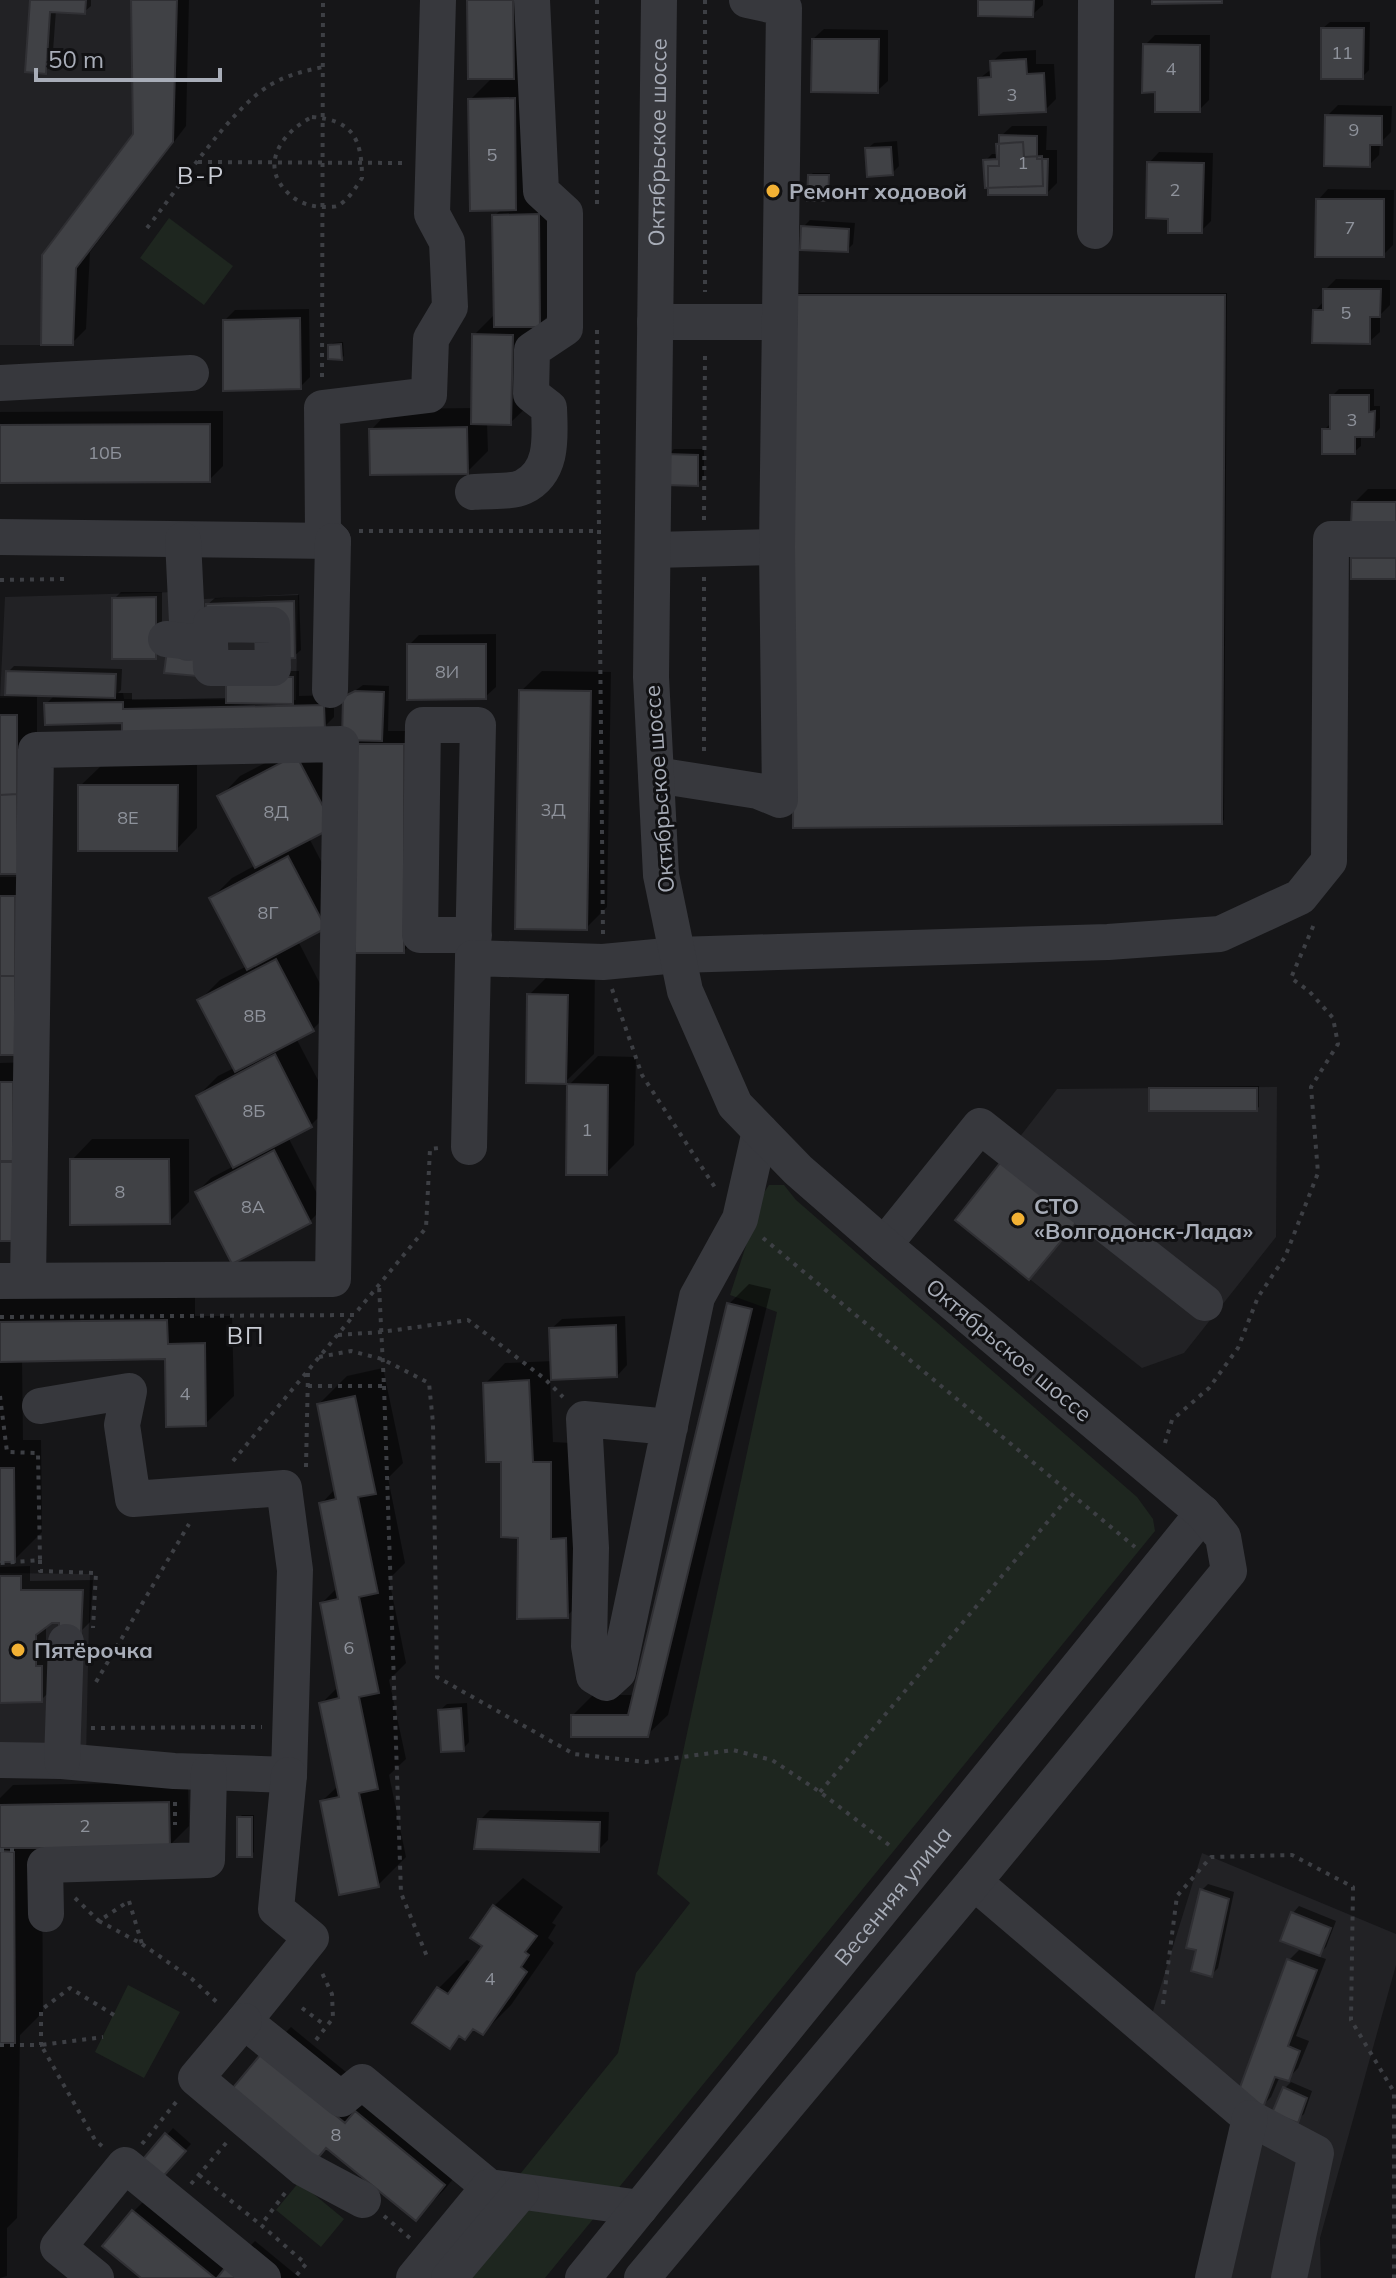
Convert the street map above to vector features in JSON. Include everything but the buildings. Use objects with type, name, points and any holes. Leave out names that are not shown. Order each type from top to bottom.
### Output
[{"type":"street","points":[[330,690],[322,408],[429,395],[431,339],[450,307],[447,242],[432,214],[438,0]]},
{"type":"street","points":[[473,492],[522,488],[542,473],[550,444],[549,408],[531,394],[532,350],[565,328],[565,213],[541,191],[532,0]]},
{"type":"street","name":"Октябрьское шоссе","points":[[659,0],[651,677],[661,875],[685,991],[735,1105],[798,1170],[1156,1473],[1213,1525]]},
{"type":"street","points":[[656,775],[758,791],[780,800],[777,547],[784,8],[747,0]]},
{"type":"street","points":[[1095,231],[1096,0]]},
{"type":"street","points":[[655,322],[780,322]]},
{"type":"street","points":[[0,383],[191,373]]},
{"type":"street","points":[[0,537],[183,540],[328,536]]},
{"type":"street","points":[[469,1147],[473,947],[478,725],[423,725],[420,935],[473,947],[603,962],[677,955],[1108,942],[1220,934],[1300,897],[1329,861],[1331,539],[1396,539]]},
{"type":"street","points":[[183,540],[188,642]]},
{"type":"street","points":[[653,550],[777,547]]},
{"type":"street","points":[[341,744],[333,1279],[14,1281],[36,750],[341,744]]},
{"type":"street","points":[[884,1245],[980,1126],[1205,1303]]},
{"type":"street","points":[[670,1427],[584,1419],[591,1548],[589,1646],[594,1676],[606,1683],[618,1672],[670,1427],[697,1297],[740,1219],[760,1131]]},
{"type":"street","points":[[40,1406],[129,1391],[122,1425],[133,1499],[284,1488],[295,1570],[289,1775],[276,1909],[311,1938],[196,2078],[303,2168],[363,2200]]},
{"type":"street","points":[[642,2278],[974,1882],[1229,1571],[1213,1525]]},
{"type":"street","name":"Весенняя улица","points":[[583,2278],[1213,1525]]},
{"type":"street","points":[[62,1745],[80,1637]]},
{"type":"street","points":[[0,1760],[62,1745],[192,1772],[289,1775]]},
{"type":"street","points":[[46,1914],[45,1865],[207,1860],[192,1772]]},
{"type":"street","points":[[974,1882],[1250,2118],[1316,2153],[1292,2273]]},
{"type":"street","points":[[241,2024],[341,2099],[362,2082],[505,2190],[640,2208]]},
{"type":"street","points":[[1213,2278],[1250,2118]]},
{"type":"street","points":[[96,2278],[58,2247],[125,2165],[263,2278]]},
{"type":"street","points":[[432,2271],[505,2190]]},
{"type":"path","points":[[322,408],[323,0]]},
{"type":"path","points":[[597,0],[597,219]]},
{"type":"path","points":[[704,782],[705,0]]},
{"type":"path","points":[[147,228],[240,111],[268,86],[296,73],[323,67]]},
{"type":"path","points":[[312,117],[331,118],[348,129],[359,142],[362,178],[350,195],[336,206],[314,207],[292,198],[278,183],[273,163],[280,143],[297,124],[312,117]]},
{"type":"path","points":[[198,162],[433,164]]},
{"type":"path","points":[[597,328],[603,962],[642,1075],[733,1214],[1135,1547]]},
{"type":"path","points":[[328,536],[597,531]]},
{"type":"path","points":[[0,580],[64,579]]},
{"type":"path","points":[[1156,1473],[1172,1420],[1209,1388],[1238,1348],[1258,1297],[1285,1257],[1318,1173],[1311,1087],[1338,1044],[1333,1018],[1309,991],[1291,978],[1317,915]]},
{"type":"path","points":[[379,1285],[401,1893],[428,1959]]},
{"type":"path","points":[[91,1677],[91,1692],[208,1493],[354,1315]]},
{"type":"path","points":[[338,1335],[468,1320],[545,1379],[584,1419]]},
{"type":"path","points":[[308,1386],[384,1386]]},
{"type":"path","points":[[0,1396],[7,1452],[38,1453],[40,1571],[96,1573],[80,1637]]},
{"type":"path","points":[[820,1792],[1071,1494]]},
{"type":"path","points":[[0,1563],[40,1560]]},
{"type":"path","points":[[62,1745],[290,1728]]},
{"type":"path","points":[[176,1861],[192,1772]]},
{"type":"path","points":[[1159,2040],[1177,1896],[1211,1857],[1292,1855],[1353,1887],[1351,2020],[1394,2092],[1394,2278]]},
{"type":"path","points":[[142,1944],[129,1901],[99,1921],[142,1944],[192,1979],[241,2024]]},
{"type":"path","points":[[297,2063],[333,2018],[332,1994],[322,1972],[301,1951]]},
{"type":"path","points":[[114,2015],[70,1988],[41,2010],[41,2045],[95,2140],[125,2165],[196,2078]]},
{"type":"path","points":[[302,2008],[327,2026]]},
{"type":"path","points":[[0,2045],[41,2045],[103,2037]]},
{"type":"path","points":[[174,2204],[246,2119]]},
{"type":"path","points":[[261,2225],[303,2168]]},
{"type":"path","points":[[199,2175],[306,2264],[294,2278]]},
{"type":"path","points":[[363,2200],[432,2271]]},
{"type":"shaded area","points":[[0,0],[177,0],[173,142],[77,268],[73,345],[0,345]]},
{"type":"shaded area","points":[[169,218],[233,266],[204,305],[140,258]]},
{"type":"shaded area","points":[[176,592],[186,600],[298,594],[296,700],[124,699],[123,693],[0,698],[5,597]]},
{"type":"shaded area","points":[[1277,1087],[1276,1237],[1184,1353],[1142,1368],[955,1220],[1057,1089]]},
{"type":"shaded area","points":[[769,1185],[784,1185],[796,1200],[1137,1497],[1153,1519],[1155,1531],[545,2278],[436,2278],[618,2053],[636,1973],[690,1903],[657,1874],[777,1312],[730,1295],[762,1196]]},
{"type":"shaded area","points":[[0,1573],[90,1574],[86,1759],[0,1756]]},
{"type":"shaded area","points":[[1202,1853],[1396,1934],[1396,1965],[1320,2238],[1321,2278],[1203,2278],[1239,2110],[1149,2024]]},
{"type":"shaded area","points":[[128,1985],[180,2012],[144,2078],[95,2052]]},
{"type":"shaded area","points":[[299,2182],[344,2219],[321,2247],[276,2210]]},
{"type":"place","name":"Ремонт ходовой","points":[[773,191]]},
{"type":"place","name":"СТО «Волгодонск-Лада»","points":[[1018,1219]]},
{"type":"place","name":"Пятёрочка","points":[[18,1650]]},
{"type":"district","name":"В-Р","points":[[201,176]]},
{"type":"district","name":"ВП","points":[[246,1336]]}]
